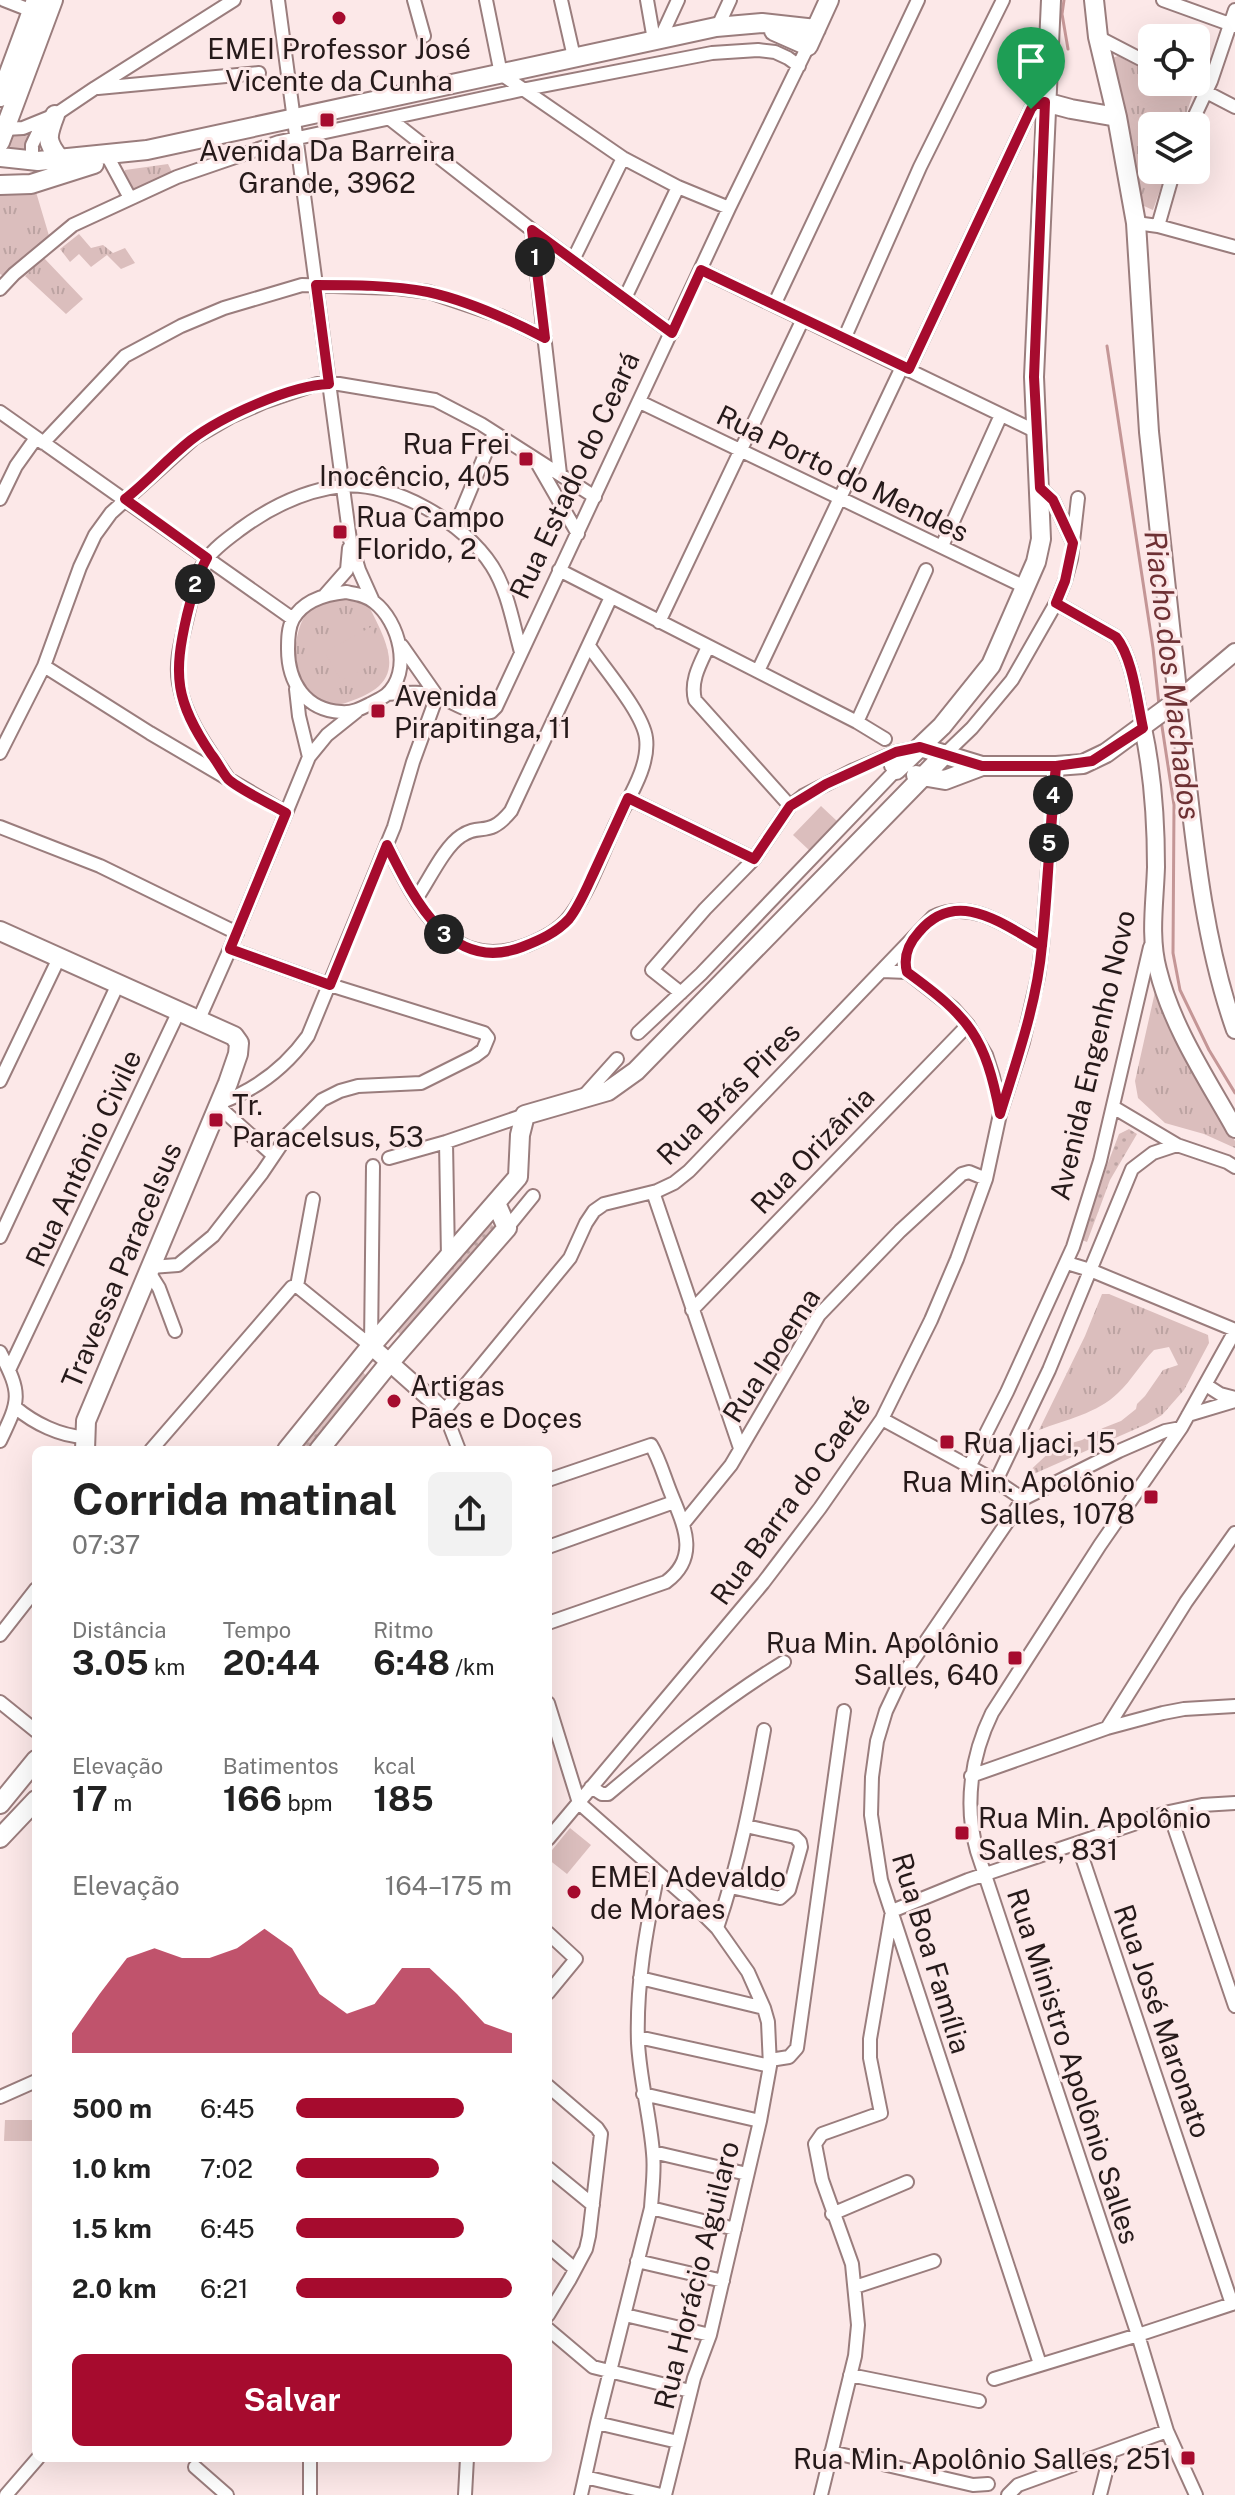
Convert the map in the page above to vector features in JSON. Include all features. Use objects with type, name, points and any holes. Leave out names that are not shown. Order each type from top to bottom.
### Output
[{"type":"main road","points":[[3,136],[53,0]]},
{"type":"main road","name":"Rua Estado do Ceará","points":[[812,38],[829,0]]},
{"type":"main road","points":[[890,763],[920,747],[963,702],[991,665],[1036,562],[1041,539],[1034,377],[1051,0]]},
{"type":"main road","points":[[920,747],[982,766],[1056,766],[1092,761],[1171,705],[1136,223],[1117,117],[1098,37],[1094,0]]},
{"type":"main road","points":[[0,97],[5,70],[34,5]]},
{"type":"main road","points":[[0,185],[20,186],[147,150],[718,26],[785,24],[812,38]]},
{"type":"main road","points":[[1045,102],[1117,117]]},
{"type":"main road","points":[[49,119],[49,142],[60,159]]},
{"type":"main road","points":[[0,157],[60,159],[147,150]]},
{"type":"main road","points":[[20,186],[32,176],[32,160]]},
{"type":"main road","points":[[290,1446],[371,1346],[518,1177],[520,1135],[525,1115],[608,1091],[623,1082],[654,1054],[945,754]]},
{"type":"main road","points":[[890,763],[923,777],[950,779],[982,766]]},
{"type":"main road","points":[[0,931],[199,1019]]},
{"type":"main road","name":"Travessa Paracelsus","points":[[84,1443],[86,1421],[238,1054],[239,1043],[234,1036],[199,1019]]},
{"type":"main road","points":[[322,1446],[390,1362],[507,1228],[496,1203]]},
{"type":"main road","points":[[0,1804],[32,1765]]},
{"type":"main road","points":[[0,1838],[32,1804]]},
{"type":"street","points":[[4,0],[34,5]]},
{"type":"street","points":[[3,136],[49,119],[234,0]]},
{"type":"street","points":[[278,0],[350,540],[372,599],[386,614],[398,640],[437,696]]},
{"type":"street","points":[[414,0],[424,36]]},
{"type":"street","points":[[486,0],[501,74],[623,158],[678,187],[729,208]]},
{"type":"street","points":[[561,0],[574,57]]},
{"type":"street","points":[[647,0],[657,39]]},
{"type":"street","points":[[657,39],[678,0]]},
{"type":"street","points":[[718,26],[730,0]]},
{"type":"street","points":[[774,305],[918,0]]},
{"type":"street","points":[[844,339],[920,167],[1003,0]]},
{"type":"street","points":[[1163,0],[1233,25]]},
{"type":"street","points":[[1210,82],[1233,25],[1235,10]]},
{"type":"street","points":[[1098,37],[1138,58]]},
{"type":"street","name":"Rua Estado do Ceará","points":[[437,696],[476,713],[491,712],[496,707],[729,208],[812,38]]},
{"type":"street","points":[[0,289],[31,258],[73,225],[223,160],[297,137],[712,53],[775,52],[799,66]]},
{"type":"street","points":[[95,88],[259,73]]},
{"type":"street","points":[[1210,94],[1235,107]]},
{"type":"street","points":[[758,671],[1031,109],[1035,104],[1045,102]]},
{"type":"street","points":[[32,160],[32,145],[49,119]]},
{"type":"street","points":[[390,119],[532,230],[672,333]]},
{"type":"street","points":[[573,260],[623,158]]},
{"type":"street","points":[[110,161],[130,198]]},
{"type":"street","points":[[1158,226],[1170,184]]},
{"type":"street","points":[[625,298],[678,187]]},
{"type":"street","points":[[1136,223],[1235,247]]},
{"type":"street","points":[[532,230],[560,474]]},
{"type":"street","points":[[701,270],[1037,432]]},
{"type":"street","points":[[0,499],[16,466],[125,356],[224,308],[302,285],[397,288],[429,292],[500,316],[545,338]]},
{"type":"street","points":[[659,622],[803,319]]},
{"type":"street","points":[[0,753],[44,666],[68,596],[95,535],[125,499],[194,438],[230,417],[317,384],[354,386],[435,400],[595,497]]},
{"type":"street","name":"Rua Porto do Mendes","points":[[640,402],[1025,587]]},
{"type":"street","points":[[0,412],[293,619]]},
{"type":"street","points":[[942,546],[1001,415]]},
{"type":"street","points":[[455,527],[494,433]]},
{"type":"street","points":[[535,458],[578,534]]},
{"type":"street","points":[[229,780],[191,720],[179,682],[180,649],[194,587],[207,558],[229,538],[269,510],[293,499],[343,486],[376,489],[432,511],[455,527],[493,567],[507,601],[521,652]]},
{"type":"street","points":[[1040,488],[1053,500],[1073,543]]},
{"type":"street","points":[[945,754],[1012,680],[1056,603],[1065,581],[1073,543],[1078,498]]},
{"type":"street","points":[[350,540],[347,570],[325,595],[304,607],[293,619],[288,634],[288,654],[290,670],[304,698],[329,711],[357,711]]},
{"type":"street","points":[[559,570],[885,739]]},
{"type":"street","points":[[857,722],[926,570]]},
{"type":"street","points":[[325,595],[346,592],[372,599]]},
{"type":"street","points":[[416,899],[456,840],[470,831],[495,827],[511,811],[611,597]]},
{"type":"street","name":"Avenida Engenho Novo","points":[[969,1467],[1067,1263],[1100,1161],[1153,936],[1156,866],[1152,773],[1145,726],[1127,657],[1116,637],[1056,603]]},
{"type":"street","points":[[199,1019],[309,757],[327,735],[357,711],[387,694],[396,683],[401,657],[398,640]]},
{"type":"street","points":[[387,845],[416,899],[432,923],[447,937],[475,950],[514,950],[559,928],[571,916],[584,894],[646,757],[641,721],[589,646]]},
{"type":"street","points":[[708,647],[694,679],[695,700],[790,806]]},
{"type":"street","points":[[1235,652],[1171,705],[1216,966],[1235,1030]]},
{"type":"street","points":[[44,666],[286,813]]},
{"type":"street","points":[[296,685],[299,716],[309,757]]},
{"type":"street","points":[[387,694],[417,692],[437,696]]},
{"type":"street","points":[[273,1155],[218,1105],[262,1082],[294,1055],[308,1036],[387,845],[437,696]]},
{"type":"street","points":[[681,993],[652,970],[754,859],[790,806],[803,796],[890,763]]},
{"type":"street","points":[[638,1033],[701,974],[890,763]]},
{"type":"street","name":"Rua Barra do Caeté","points":[[552,1834],[763,1583],[849,1468],[882,1419],[931,1320],[986,1179],[1000,1114],[1023,1042],[1042,946],[1056,766]]},
{"type":"street","points":[[628,798],[754,859]]},
{"type":"street","points":[[0,827],[100,866],[237,933]]},
{"type":"street","name":"Rua Brás Pires","points":[[444,1411],[570,1258],[594,1211],[604,1204],[653,1192],[674,1183],[689,1171],[933,917],[958,910],[984,915],[1042,946]]},
{"type":"street","points":[[1153,936],[1165,992],[1184,1037],[1235,1129]]},
{"type":"street","points":[[907,972],[906,957],[912,940]]},
{"type":"street","points":[[175,1331],[150,1270],[178,1265],[213,1236],[301,1119],[322,1100],[340,1091],[358,1086],[421,1083],[475,1056],[483,1050],[488,1038],[484,1033],[330,985],[230,949]]},
{"type":"street","points":[[0,1081],[59,958]]},
{"type":"street","points":[[882,971],[907,972],[953,1008],[968,1025],[981,1045],[993,1077],[1000,1114]]},
{"type":"street","points":[[701,974],[706,999]]},
{"type":"street","points":[[0,1237],[118,984]]},
{"type":"street","name":"Rua Antônio Civile","points":[[9,1370],[179,1011]]},
{"type":"street","name":"Rua Orizânia","points":[[692,1310],[968,1025]]},
{"type":"street","points":[[581,1100],[617,1059]]},
{"type":"street","points":[[993,1077],[1010,1083]]},
{"type":"street","points":[[1113,1107],[1177,1145],[1235,1167]]},
{"type":"street","points":[[389,1158],[525,1115]]},
{"type":"street","points":[[446,1142],[448,1258]]},
{"type":"street","name":"Avenida Engenho Novo","points":[[996,1481],[1049,1370],[1132,1169],[1153,1153],[1177,1145]]},
{"type":"street","points":[[371,1346],[373,1166]]},
{"type":"street","name":"Rua Ipoema","points":[[683,1524],[731,1465],[819,1315],[900,1231],[962,1174],[969,1172],[986,1179]]},
{"type":"street","points":[[653,1192],[740,1448]]},
{"type":"street","points":[[507,1228],[533,1196]]},
{"type":"street","points":[[297,1286],[313,1199]]},
{"type":"street","points":[[1067,1263],[1235,1330]]},
{"type":"street","points":[[297,1286],[444,1411],[457,1446]]},
{"type":"street","points":[[154,1446],[292,1287],[297,1286]]},
{"type":"street","points":[[372,1312],[386,1320],[399,1314]]},
{"type":"street","name":"Rua Ministro Apolônio Salles","points":[[1196,2495],[1167,2431],[985,1875],[975,1843],[971,1776],[981,1735],[1007,1688],[1181,1428],[1235,1330]]},
{"type":"street","points":[[0,1352],[15,1385],[16,1408],[0,1441]]},
{"type":"street","points":[[1206,1385],[1235,1400]]},
{"type":"street","points":[[1188,1415],[1235,1400]]},
{"type":"street","points":[[16,1408],[36,1422],[84,1443]]},
{"type":"street","points":[[882,1419],[1023,1499]]},
{"type":"street","name":"Rua Boa Família","points":[[1040,2364],[881,1880],[871,1815],[877,1741],[886,1711],[903,1675],[1023,1499],[1119,1451],[1165,1431],[1181,1428]]},
{"type":"street","points":[[552,1479],[651,1445],[686,1536],[683,1564],[666,1582],[552,1622]]},
{"type":"street","name":"Rua Boa Família","points":[[1119,1451],[1148,1447],[1163,1455]]},
{"type":"street","points":[[552,1546],[674,1502]]},
{"type":"street","points":[[1107,1728],[1186,1602],[1235,1533]]},
{"type":"street","points":[[0,1635],[32,1594]]},
{"type":"street","points":[[591,1787],[608,1794],[655,1754],[784,1662]]},
{"type":"street","points":[[0,1702],[32,1728]]},
{"type":"street","points":[[971,1776],[1107,1728],[1184,1709],[1235,1706]]},
{"type":"street","points":[[638,2037],[770,2063],[789,2057],[797,2048],[844,1711]]},
{"type":"street","points":[[552,1719],[579,1803]]},
{"type":"street","points":[[717,1928],[746,1826],[764,1730]]},
{"type":"street","name":"Rua Horácio Aguilaro","points":[[579,1803],[717,1928],[748,1972],[764,2008],[771,2048],[760,2121],[710,2335],[690,2391],[663,2495]]},
{"type":"street","points":[[821,2495],[850,2375],[858,2325],[852,2264],[832,2214],[815,2144],[822,2134],[881,2113],[870,2058],[870,2039],[892,1911],[985,1875],[1169,1812],[1202,1805],[1235,1803]]},
{"type":"street","points":[[1169,1812],[1235,2006]]},
{"type":"street","points":[[731,1887],[780,1898],[786,1895],[801,1847],[795,1837],[746,1826]]},
{"type":"street","name":"Rua José Maronato","points":[[1078,1845],[1233,2303]]},
{"type":"street","points":[[581,2495],[651,2208],[653,2152],[643,2094],[638,2037],[640,1978],[658,1873]]},
{"type":"street","points":[[552,1937],[576,1959],[552,1988]]},
{"type":"street","points":[[640,1978],[764,2008]]},
{"type":"street","points":[[0,2097],[32,2083]]},
{"type":"street","points":[[552,2089],[600,2130],[586,2249],[552,2308]]},
{"type":"street","points":[[643,2094],[760,2121]]},
{"type":"street","points":[[653,2152],[747,2174]]},
{"type":"street","points":[[552,2171],[593,2205]]},
{"type":"street","points":[[832,2214],[907,2182]]},
{"type":"street","points":[[651,2208],[735,2229]]},
{"type":"street","points":[[552,2249],[575,2269]]},
{"type":"street","points":[[637,2261],[723,2281]]},
{"type":"street","points":[[855,2287],[934,2261]]},
{"type":"street","points":[[994,2379],[1233,2303]]},
{"type":"street","points":[[625,2315],[710,2335]]},
{"type":"street","points":[[552,2332],[593,2367],[690,2391]]},
{"type":"street","points":[[850,2375],[979,2401]]},
{"type":"street","points":[[597,2423],[678,2442]]},
{"type":"street","points":[[1008,2495],[1018,2485],[1167,2431]]},
{"type":"street","points":[[831,2452],[973,2485],[988,2484]]},
{"type":"street","points":[[1100,2495],[1111,2452]]},
{"type":"street","points":[[4,2491],[34,2462]]},
{"type":"street","points":[[310,2462],[310,2495]]},
{"type":"street","points":[[465,2495],[467,2462]]},
{"type":"street","points":[[195,2467],[227,2495]]},
{"type":"street","points":[[585,2477],[663,2495]]},
{"type":"green space","points":[[1118,56],[1138,67],[1138,96],[1192,96],[1187,112],[1138,112],[1138,179],[1116,67],[1112,58]]},
{"type":"green space","points":[[37,128],[27,157],[1,154],[9,131]]},
{"type":"green space","points":[[168,164],[174,176],[117,201],[125,170]]},
{"type":"green space","points":[[1139,184],[1162,184],[1153,210],[1144,206]]},
{"type":"green space","points":[[0,191],[36,192],[50,239],[4,276],[0,274]]},
{"type":"green space","points":[[79,234],[91,248],[103,245],[113,253],[125,248],[135,263],[121,269],[107,255],[91,267],[79,254],[70,262],[60,249]]},
{"type":"green space","points":[[44,258],[83,299],[66,314],[25,276]]},
{"type":"green space","points":[[344,599],[368,605],[386,643],[388,671],[371,692],[331,707],[312,695],[302,682],[295,660],[297,640],[307,612],[324,603]]},
{"type":"green space","points":[[371,627],[387,656],[341,681],[325,652]]},
{"type":"green space","points":[[821,806],[838,822],[810,851],[793,835]]},
{"type":"green space","points":[[1155,992],[1235,1141],[1235,1148],[1204,1134],[1165,1123],[1138,1098],[1135,1081]]},
{"type":"green space","points":[[1129,1129],[1137,1134],[1110,1180],[1087,1242],[1079,1239],[1119,1134]]},
{"type":"green space","points":[[490,1223],[495,1227],[401,1335],[397,1331]]},
{"type":"green space","points":[[1102,1294],[1109,1294],[1208,1335],[1209,1343],[1184,1390],[1162,1415],[1023,1477],[1054,1448],[1082,1440],[1121,1421],[1136,1409],[1163,1370],[1178,1365],[1169,1347],[1154,1350],[1110,1400],[1081,1415],[1039,1430]]},
{"type":"green space","points":[[362,1372],[367,1376],[310,1446],[302,1446]]},
{"type":"green space","points":[[570,1828],[591,1845],[567,1874],[552,1862],[552,1850]]},
{"type":"green space","points":[[5,2120],[32,2120],[32,2141],[4,2141]]},
{"type":"waterway","name":"Riacho dos Machados","points":[[1064,0],[1062,14],[1068,49]]},
{"type":"waterway","name":"Riacho dos Machados","points":[[1107,346],[1159,705]]},
{"type":"waterway","name":"Riacho dos Machados","points":[[1161,720],[1174,805],[1173,953],[1180,990],[1209,1050],[1235,1093]]},
{"type":"place","name":"EMEI Professor José Vicente da Cunha","points":[[339,18]]},
{"type":"place","name":"Avenida Da Barreira Grande, 3962","points":[[327,120]]},
{"type":"place","name":"Rua Frei Inocêncio, 405","points":[[526,459]]},
{"type":"place","name":"Rua Campo Florido, 2","points":[[340,532]]},
{"type":"place","name":"Avenida Pirapitinga, 11","points":[[378,711]]},
{"type":"place","name":"Tr. Paracelsus, 53","points":[[216,1120]]},
{"type":"place","name":"Artigas Pães e Doçes","points":[[394,1401]]},
{"type":"place","name":"Rua Ijaci, 15","points":[[947,1442]]},
{"type":"place","name":"Rua Min. Apolônio Salles, 1078","points":[[1151,1497]]},
{"type":"place","name":"Rua Min. Apolônio Salles, 640","points":[[1015,1658]]},
{"type":"place","name":"Rua Min. Apolônio Salles, 831","points":[[962,1833]]},
{"type":"place","name":"EMEI Adevaldo de Moraes","points":[[574,1892]]},
{"type":"place","name":"Rua Min. Apolônio Salles, 251","points":[[1188,2458]]},
{"type":"route","points":[[1031,109],[909,369],[701,270],[672,333],[532,230],[545,338],[500,316],[429,292],[316,285],[329,384],[297,390],[230,417],[176,452],[146,483],[125,499],[207,558],[194,587],[180,649],[178,668],[183,700],[205,745],[229,780],[286,813],[230,949],[330,985],[387,845],[416,899],[432,923],[447,937],[475,950],[514,950],[541,939],[571,916],[628,798],[754,859],[790,806],[803,796],[896,752],[920,747],[982,766],[1056,766],[1042,946],[1038,977],[1023,1042],[1000,1114],[993,1077],[976,1035],[953,1008],[907,972],[906,957],[912,940],[933,917],[958,910],[984,915],[1042,946],[1048,853],[1056,766],[1092,761],[1143,728],[1121,642],[1056,603],[1065,581],[1073,543],[1053,500],[1040,488],[1034,377],[1045,102],[1035,104],[1031,109]]}]
